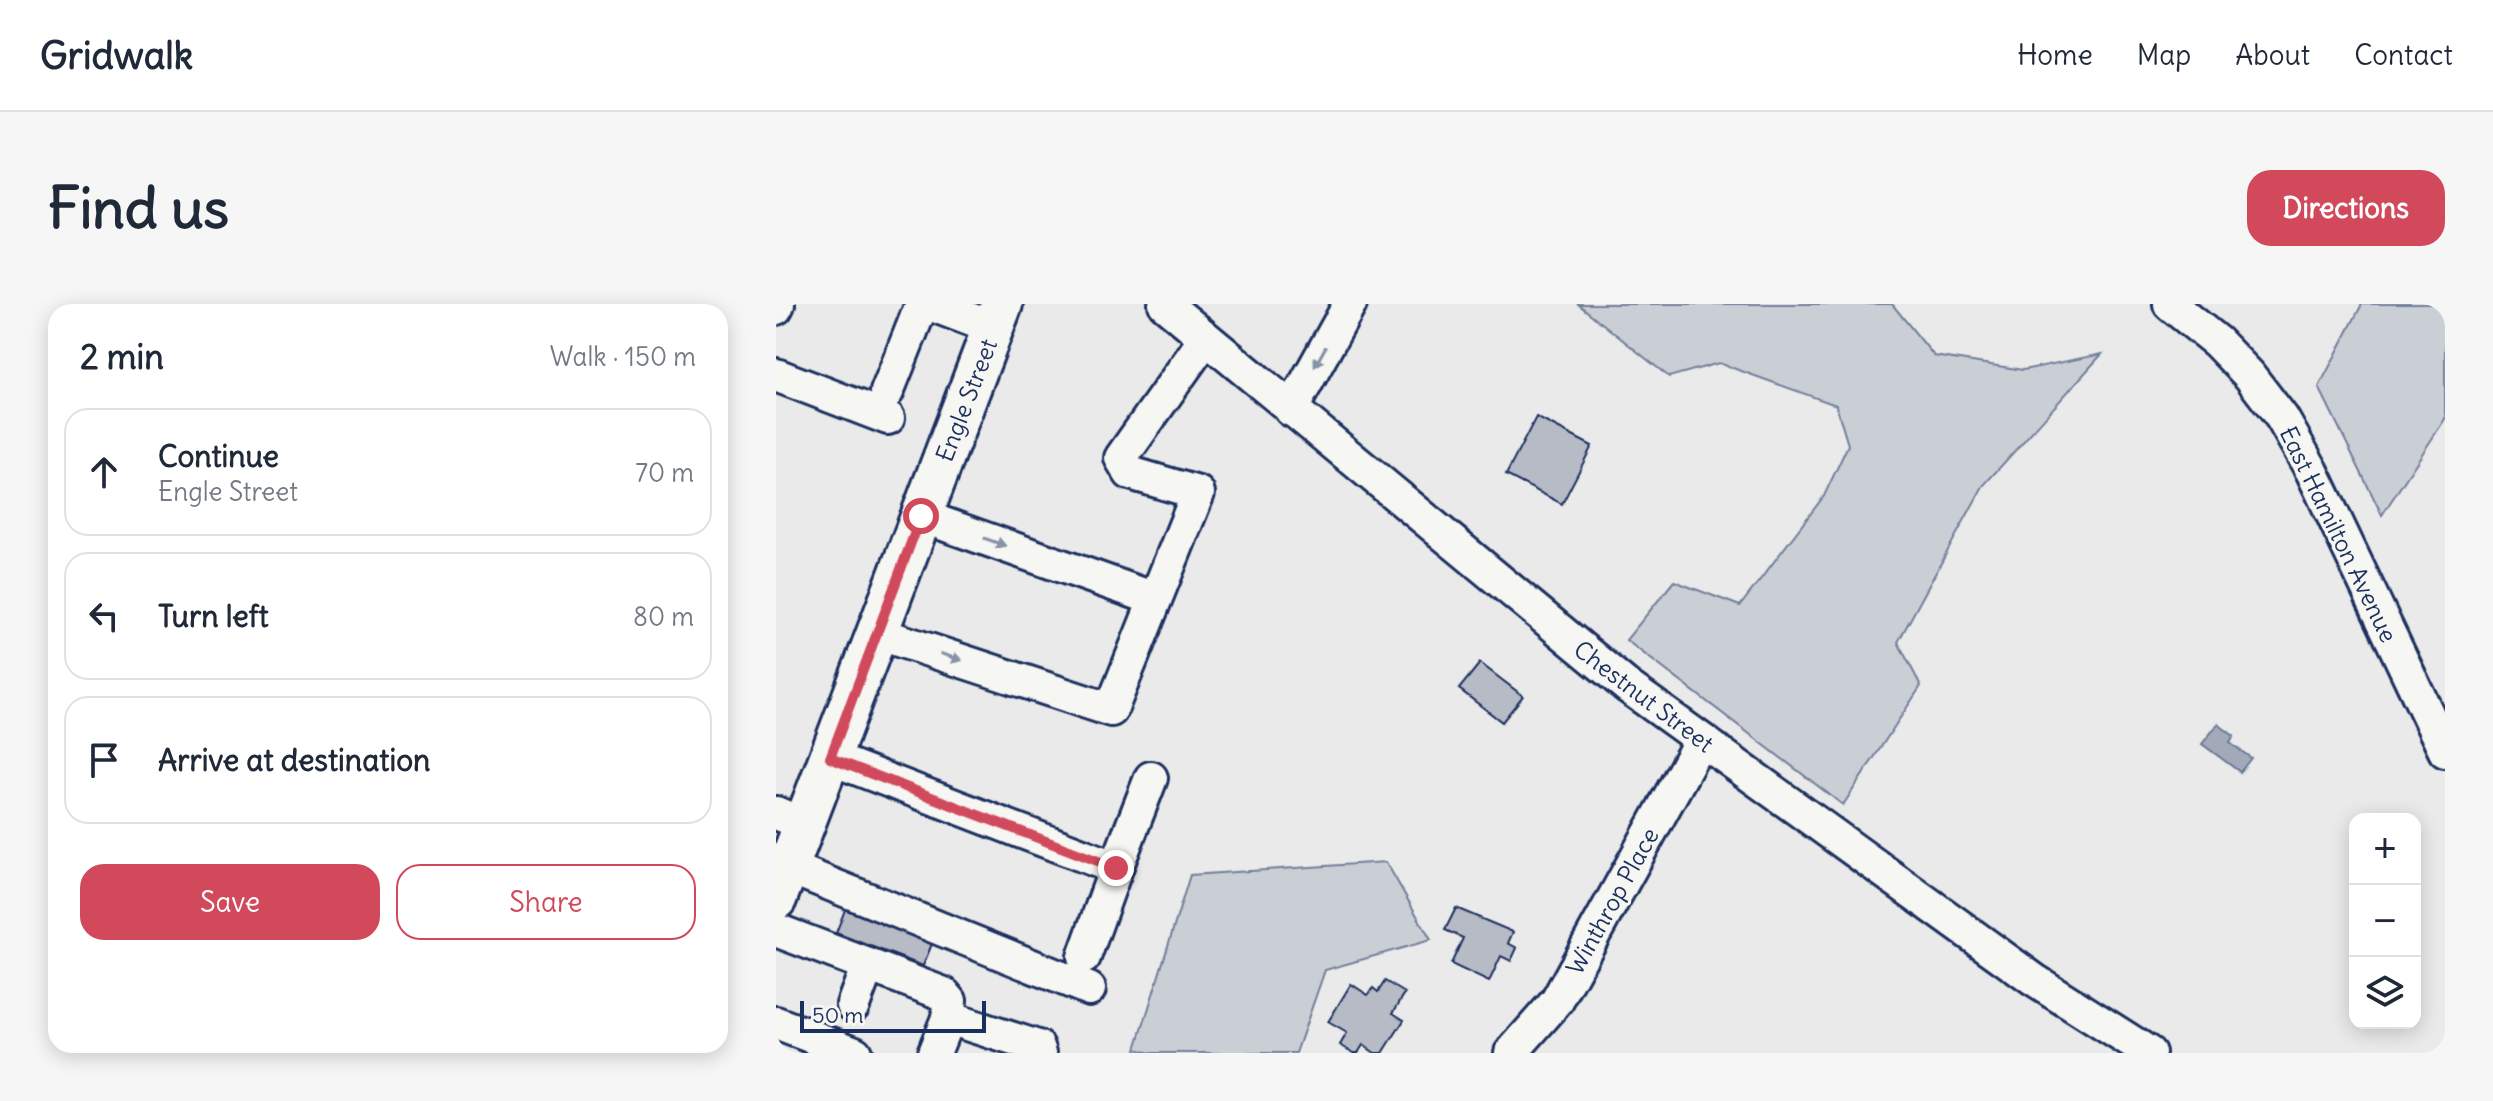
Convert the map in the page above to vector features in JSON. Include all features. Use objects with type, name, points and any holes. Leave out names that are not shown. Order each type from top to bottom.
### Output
[{"type":"main road","name":"Engle Street","points":[[782,883],[790,818],[830,758],[997,316]]},
{"type":"street","points":[[776,375],[887,405],[922,304]]},
{"type":"street","points":[[930,304],[997,316]]},
{"type":"street","name":"Chestnut Street","points":[[1165,304],[1627,686],[2034,980],[2149,1053]]},
{"type":"street","points":[[1291,410],[1350,304]]},
{"type":"street","name":"East Hamilton Avenue","points":[[2170,304],[2217,342],[2249,375],[2282,418],[2312,471],[2445,751]]},
{"type":"street","points":[[877,633],[1111,710],[1198,493],[1130,473],[1121,458],[1205,339]]},
{"type":"street","points":[[921,516],[1155,599]]},
{"type":"street","name":"Winthrop Place","points":[[1511,1053],[1557,1001],[1701,740]]},
{"type":"street","points":[[830,758],[1116,868]]},
{"type":"street","points":[[1084,957],[1151,778]]},
{"type":"street","points":[[782,883],[1089,989]]},
{"type":"street","points":[[776,930],[944,994],[950,1001],[948,1018],[934,1053]]},
{"type":"street","points":[[776,1023],[848,1030],[868,965]]},
{"type":"street","points":[[948,1018],[1038,1047],[1040,1053]]},
{"type":"shaded area","points":[[1578,304],[1892,304],[1934,356],[2023,370],[2102,354],[1983,486],[1898,642],[1921,686],[1843,805],[1626,640],[1674,581],[1740,606],[1824,496],[1848,445],[1836,405],[1719,363],[1669,377]]},
{"type":"shaded area","points":[[2362,304],[2445,304],[2445,419],[2382,515],[2319,387]]},
{"type":"shaded area","points":[[1386,862],[1431,940],[1325,970],[1296,1053],[1151,1053],[1136,1049],[1190,875]]},
{"type":"water","points":[[2218,724],[2234,736],[2230,743],[2251,758],[2240,772],[2202,744]]},
{"type":"building","points":[[1536,417],[1592,446],[1562,504],[1506,475]]},
{"type":"building","points":[[1480,663],[1523,696],[1502,722],[1459,689]]},
{"type":"building","points":[[848,902],[936,934],[923,966],[836,933]]},
{"type":"building","points":[[1456,908],[1513,932],[1508,943],[1517,948],[1511,961],[1501,956],[1489,982],[1451,964],[1463,938],[1445,930]]},
{"type":"building","points":[[1385,981],[1405,993],[1393,1013],[1404,1020],[1383,1053],[1375,1053],[1363,1045],[1358,1053],[1354,1053],[1340,1045],[1347,1033],[1328,1022],[1351,984],[1368,995],[1373,988],[1378,992]]},
{"type":"route","points":[[921,516],[830,758],[1116,868]]}]
